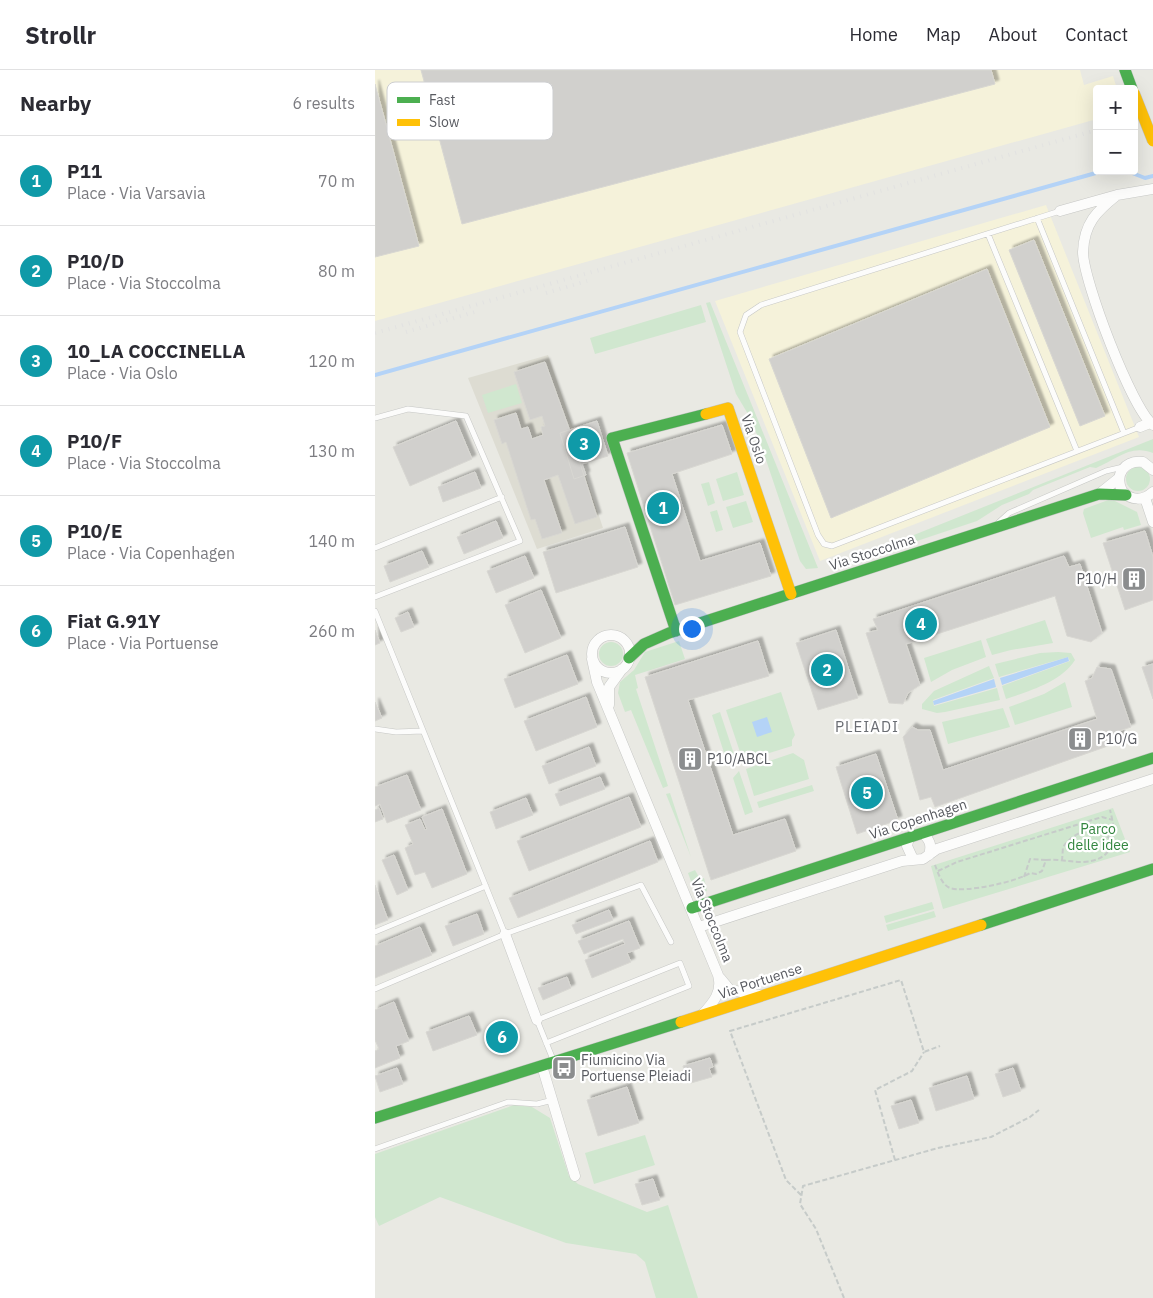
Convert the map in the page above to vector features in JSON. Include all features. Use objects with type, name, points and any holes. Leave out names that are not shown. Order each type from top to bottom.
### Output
[{"type":"street","points":[[1125,70],[1131,85]]},
{"type":"street","points":[[1138,103],[1153,141]]},
{"type":"street","points":[[1060,211],[1117,195],[1153,189]]},
{"type":"street","points":[[1117,195],[1094,213],[1083,251],[1088,280],[1131,394],[1151,424],[1139,427]]},
{"type":"street","name":"Via Oslo","points":[[676,631],[612,438],[728,408],[791,594]]},
{"type":"street","points":[[1152,468],[1137,462],[1125,466],[1119,478],[1120,486],[1126,495],[1139,500],[1149,495],[1153,522]]},
{"type":"street","name":"Via Stoccolma","points":[[629,658],[636,648],[653,638],[1071,504],[1099,494],[1119,478]]},
{"type":"street","name":"Via Stoccolma","points":[[1099,494],[1126,495]]},
{"type":"street","points":[[612,635],[623,639],[629,648],[629,658],[622,669],[617,672],[605,672],[599,669],[592,659],[593,647],[600,638],[612,635]]},
{"type":"street","name":"Via Stoccolma","points":[[623,639],[653,638]]},
{"type":"street","name":"Via Stoccolma","points":[[592,659],[597,682],[692,908],[718,975],[721,986],[719,993],[712,1005],[701,1016]]},
{"type":"street","name":"Via Stoccolma","points":[[609,709],[609,687],[622,669]]},
{"type":"street","name":"Via Copenhagen","points":[[692,908],[1153,758]]},
{"type":"street","points":[[699,927],[913,859],[923,859],[937,850],[1153,779]]},
{"type":"street","points":[[923,833],[929,841],[931,848],[929,855]]},
{"type":"street","points":[[909,838],[907,846],[913,859]]},
{"type":"street","name":"Via Portuense","points":[[375,1118],[767,995],[1153,869]]},
{"type":"street","points":[[505,934],[537,1020]]},
{"type":"street","name":"Via Stoccolma","points":[[718,975],[730,990],[747,994],[767,995]]},
{"type":"street","points":[[542,1066],[575,1176]]},
{"type":"lane","points":[[1060,211],[761,305],[745,315],[740,332],[818,535],[825,544],[833,546],[1139,427]]},
{"type":"lane","points":[[1037,218],[1124,433]]},
{"type":"lane","points":[[988,234],[1077,451]]},
{"type":"lane","points":[[375,418],[408,409],[467,416],[521,541],[375,597]]},
{"type":"lane","points":[[990,529],[1009,513],[1106,472],[1125,466]]},
{"type":"lane","points":[[375,548],[502,498]]},
{"type":"lane","points":[[375,611],[505,934]]},
{"type":"lane","points":[[375,729],[396,732],[423,731]]},
{"type":"lane","points":[[375,989],[505,934],[641,885],[671,942]]},
{"type":"lane","points":[[375,932],[486,886]]},
{"type":"lane","points":[[546,1043],[689,986],[680,963],[537,1020],[546,1043],[554,1062]]},
{"type":"lane","points":[[375,1149],[508,1102],[537,1104],[553,1100]]},
{"type":"path","points":[[1025,877],[1030,859],[1084,862],[1102,856],[1114,842],[1113,820],[1110,810]]},
{"type":"path","points":[[938,871],[957,862],[1102,817],[1113,820]]},
{"type":"path","points":[[1062,861],[1063,848],[1068,841],[1085,829],[1097,828],[1114,842]]},
{"type":"path","points":[[935,865],[945,884],[951,888],[980,888],[1042,872],[1046,860]]},
{"type":"path","points":[[801,1195],[786,1180],[730,1031],[901,980],[924,1052]]},
{"type":"path","points":[[895,1160],[875,1090],[913,1071],[924,1052],[940,1046]]},
{"type":"path","points":[[844,1298],[816,1229],[800,1204],[803,1186],[811,1182],[895,1160],[991,1137],[1030,1117],[1039,1110]]},
{"type":"shaded area","points":[[375,70],[1080,70],[1084,85],[1113,76],[1116,85],[1093,85],[1093,120],[375,321]]},
{"type":"shaded area","points":[[1046,205],[1139,437],[820,561],[715,301]]},
{"type":"shaded area","points":[[548,355],[573,428],[597,421],[608,456],[582,464],[603,528],[537,549],[468,378]]},
{"type":"green space","points":[[710,302],[818,568],[806,569],[800,561],[751,419],[736,394],[706,303]]},
{"type":"green space","points":[[701,305],[706,322],[595,354],[590,338]]},
{"type":"green space","points":[[516,384],[522,403],[488,413],[482,395]]},
{"type":"green space","points":[[1153,439],[1153,453],[1137,450],[1123,454],[1096,468],[1090,467],[1033,490],[1029,494],[1002,505],[977,521],[878,554],[874,551]]},
{"type":"green space","points":[[1138,467],[1147,470],[1150,479],[1147,488],[1138,491],[1129,488],[1126,479],[1129,470]]},
{"type":"green space","points":[[737,472],[744,495],[723,501],[716,479]]},
{"type":"green space","points":[[709,482],[715,503],[708,506],[701,484]]},
{"type":"green space","points":[[1111,499],[1137,512],[1141,525],[1124,530],[1123,527],[1091,538],[1083,513],[1084,509]]},
{"type":"green space","points":[[746,501],[753,522],[733,528],[726,507]]},
{"type":"green space","points":[[717,510],[723,530],[716,532],[710,512]]},
{"type":"green space","points":[[1045,620],[1053,643],[992,655],[986,639]]},
{"type":"green space","points":[[981,640],[986,657],[952,670],[931,682],[924,658]]},
{"type":"green space","points":[[679,641],[685,659],[635,675],[638,688],[636,689],[668,786],[663,788],[631,710],[625,712],[618,693],[620,682],[634,670],[645,652]]},
{"type":"green space","points":[[611,642],[620,645],[623,654],[620,663],[611,666],[602,663],[599,654],[602,645]]},
{"type":"green space","points":[[1040,653],[1071,653],[1075,660],[1069,668],[1044,685],[1006,699],[1002,686],[1070,661],[1068,657],[999,677],[995,664]]},
{"type":"green space","points":[[989,666],[994,678],[933,700],[934,706],[997,688],[1000,700],[937,713],[922,709],[922,704],[934,691]]},
{"type":"green space","points":[[1065,682],[1072,707],[1015,725],[1009,707],[1044,694]]},
{"type":"green space","points":[[781,692],[795,735],[792,740],[792,746],[743,761],[726,710]]},
{"type":"green space","points":[[1003,708],[1010,727],[948,744],[942,722]]},
{"type":"green space","points":[[720,712],[737,763],[732,764],[726,759],[712,715]]},
{"type":"green space","points":[[793,753],[804,760],[809,779],[754,796],[746,769]]},
{"type":"green space","points":[[739,771],[753,812],[745,815],[733,778]]},
{"type":"green space","points":[[812,785],[814,791],[759,808],[757,802]]},
{"type":"green space","points":[[670,793],[691,857],[666,794]]},
{"type":"green space","name":"Parco delle idee","points":[[1113,808],[1130,852],[943,909],[931,866]]},
{"type":"green space","points":[[695,870],[700,879],[704,878],[707,891],[695,892],[688,873]]},
{"type":"green space","points":[[932,902],[934,909],[886,923],[884,916]]},
{"type":"green space","points":[[934,911],[936,917],[888,931],[886,925]]},
{"type":"green space","points":[[514,1105],[532,1107],[550,1118],[569,1176],[578,1184],[647,1212],[668,1205],[698,1298],[656,1298],[645,1262],[636,1254],[566,1243],[440,1197],[379,1226],[375,1217],[375,1154]]},
{"type":"green space","points":[[645,1135],[655,1165],[594,1184],[585,1153]]},
{"type":"water","points":[[1068,657],[1069,661],[1002,685],[1000,678]]},
{"type":"water","points":[[994,679],[996,687],[934,705],[933,701]]},
{"type":"water","points":[[767,717],[772,732],[757,737],[752,722]]},
{"type":"building","points":[[421,70],[991,70],[995,84],[462,224],[440,140],[553,140],[553,82],[424,82]]},
{"type":"building","points":[[375,84],[387,128],[387,140],[390,140],[419,246],[375,257]]},
{"type":"building","points":[[1034,240],[1105,416],[1080,426],[1009,250]]},
{"type":"building","points":[[987,269],[1050,427],[831,518],[769,359]]},
{"type":"building","points":[[545,362],[577,446],[580,463],[597,517],[575,524],[558,475],[544,480],[562,533],[542,539],[535,519],[531,520],[506,442],[502,444],[494,420],[516,413],[521,429],[528,427],[532,439],[543,435],[541,427],[545,426],[542,416],[530,420],[514,372]]},
{"type":"building","points":[[456,421],[472,459],[410,486],[393,447]]},
{"type":"building","points":[[597,421],[608,456],[582,464],[586,475],[574,479],[560,433]]},
{"type":"building","points":[[722,425],[732,454],[672,474],[700,561],[760,543],[771,576],[675,605],[627,453]]},
{"type":"building","points":[[475,472],[481,488],[443,502],[438,487]]},
{"type":"building","points":[[496,521],[503,538],[464,554],[457,537]]},
{"type":"building","points":[[625,527],[638,567],[556,593],[543,552]]},
{"type":"building","name":"P10/H","points":[[1145,531],[1153,557],[1153,600],[1125,610],[1103,543]]},
{"type":"building","points":[[422,551],[429,567],[390,582],[384,566]]},
{"type":"building","points":[[525,556],[534,578],[496,593],[487,571]]},
{"type":"building","points":[[1064,556],[1069,567],[1080,564],[1102,633],[1091,642],[1067,636],[1055,596],[906,644],[920,685],[908,693],[903,704],[889,703],[866,633],[878,630],[873,619]]},
{"type":"building","points":[[541,590],[561,638],[525,653],[505,605]]},
{"type":"building","points":[[408,612],[414,627],[401,632],[395,618]]},
{"type":"building","points":[[375,630],[380,643],[375,645]]},
{"type":"building","points":[[836,630],[858,698],[818,710],[796,643]]},
{"type":"building","name":"P10/ABCL","points":[[758,641],[769,676],[688,700],[733,835],[785,819],[796,851],[711,880],[645,677]]},
{"type":"building","points":[[567,655],[578,684],[515,708],[504,679]]},
{"type":"building","points":[[1153,664],[1153,699],[1142,667]]},
{"type":"building","name":"P10/G","points":[[1097,667],[1111,669],[1131,727],[1119,731],[1122,741],[935,807],[931,797],[920,800],[903,737],[912,727],[918,730],[930,730],[943,770],[1097,719],[1085,681],[1092,678]]},
{"type":"building","points":[[586,697],[597,727],[536,751],[524,721]]},
{"type":"building","points":[[375,702],[382,718],[375,721]]},
{"type":"building","points":[[589,747],[596,766],[549,784],[542,766]]},
{"type":"building","points":[[876,754],[898,820],[857,834],[836,767]]},
{"type":"building","points":[[407,775],[421,810],[387,823],[380,804],[375,806],[375,787]]},
{"type":"building","points":[[600,777],[605,789],[560,806],[555,794]]},
{"type":"building","points":[[629,797],[641,827],[529,871],[517,841]]},
{"type":"building","points":[[526,798],[533,815],[496,829],[490,812]]},
{"type":"building","points":[[379,808],[383,819],[375,822],[375,810]]},
{"type":"building","points":[[442,809],[467,874],[432,888],[425,872],[415,875],[405,848],[413,844],[405,825],[420,819],[425,830],[427,829],[422,817]]},
{"type":"building","points":[[650,841],[658,862],[518,918],[509,898]]},
{"type":"building","points":[[394,855],[408,890],[397,895],[382,860]]},
{"type":"building","points":[[375,885],[388,920],[375,925]]},
{"type":"building","points":[[609,910],[613,920],[576,934],[572,925]]},
{"type":"building","points":[[477,914],[484,934],[453,946],[445,926]]},
{"type":"building","points":[[629,921],[640,948],[627,953],[631,962],[592,978],[585,960],[625,944],[623,939],[584,954],[578,941]]},
{"type":"building","points":[[420,927],[432,955],[375,978],[375,946]]},
{"type":"building","points":[[567,977],[571,988],[543,1000],[538,988]]},
{"type":"building","points":[[394,1002],[409,1041],[396,1046],[400,1058],[375,1068],[375,1051],[379,1049],[375,1040],[375,1010]]},
{"type":"building","points":[[469,1016],[477,1035],[433,1051],[426,1032]]},
{"type":"building","points":[[710,1058],[713,1067],[709,1068],[712,1077],[691,1083],[689,1074],[685,1075],[683,1066]]},
{"type":"building","points":[[397,1068],[403,1084],[380,1092],[375,1076]]},
{"type":"building","points":[[1013,1068],[1021,1091],[1003,1097],[995,1074]]},
{"type":"building","points":[[967,1076],[974,1099],[936,1111],[929,1088]]},
{"type":"building","points":[[627,1087],[639,1123],[598,1136],[587,1100]]},
{"type":"building","points":[[911,1100],[919,1123],[899,1129],[891,1106]]},
{"type":"building","points":[[653,1179],[660,1200],[642,1205],[635,1184]]},
{"type":"waterway","points":[[375,375],[1093,174]]},
{"type":"waterway","points":[[1137,175],[1145,178],[1153,176]]},
{"type":"railway","points":[[1138,118],[1153,114]]},
{"type":"railway","points":[[375,333],[1093,131]]},
{"type":"railway","points":[[546,293],[587,281]]},
{"type":"railway","points":[[406,332],[478,311]]},
{"type":"traffic: fast","points":[[1125,70],[1131,85]]},
{"type":"traffic: fast","points":[[676,631],[612,438],[706,414]]},
{"type":"traffic: fast","points":[[629,658],[644,644],[669,633],[1099,494],[1126,495]]},
{"type":"traffic: fast","points":[[692,908],[1153,758]]},
{"type":"traffic: fast","points":[[981,925],[1153,869]]},
{"type":"traffic: fast","points":[[375,1118],[681,1022]]},
{"type":"traffic: slow","points":[[1138,103],[1153,141]]},
{"type":"traffic: slow","points":[[706,414],[728,408],[791,594]]},
{"type":"traffic: slow","points":[[681,1022],[981,925]]},
{"type":"place","name":"10_LA COCCINELLA","points":[[584,444]]},
{"type":"place","name":"P11","points":[[663,508]]},
{"type":"place","name":"P10/H","points":[[1134,579]]},
{"type":"place","name":"P10/F","points":[[921,624]]},
{"type":"place","name":"P10/D","points":[[827,670]]},
{"type":"place","name":"P10/G","points":[[1080,739]]},
{"type":"place","name":"P10/ABCL","points":[[690,759]]},
{"type":"place","name":"P10/E","points":[[867,793]]},
{"type":"place","name":"Fiat G.91Y","points":[[502,1037]]},
{"type":"place","name":"Fiumicino Via Portuense Pleiadi","points":[[564,1068]]},
{"type":"district","name":"PLEIADI","points":[[867,726]]}]
